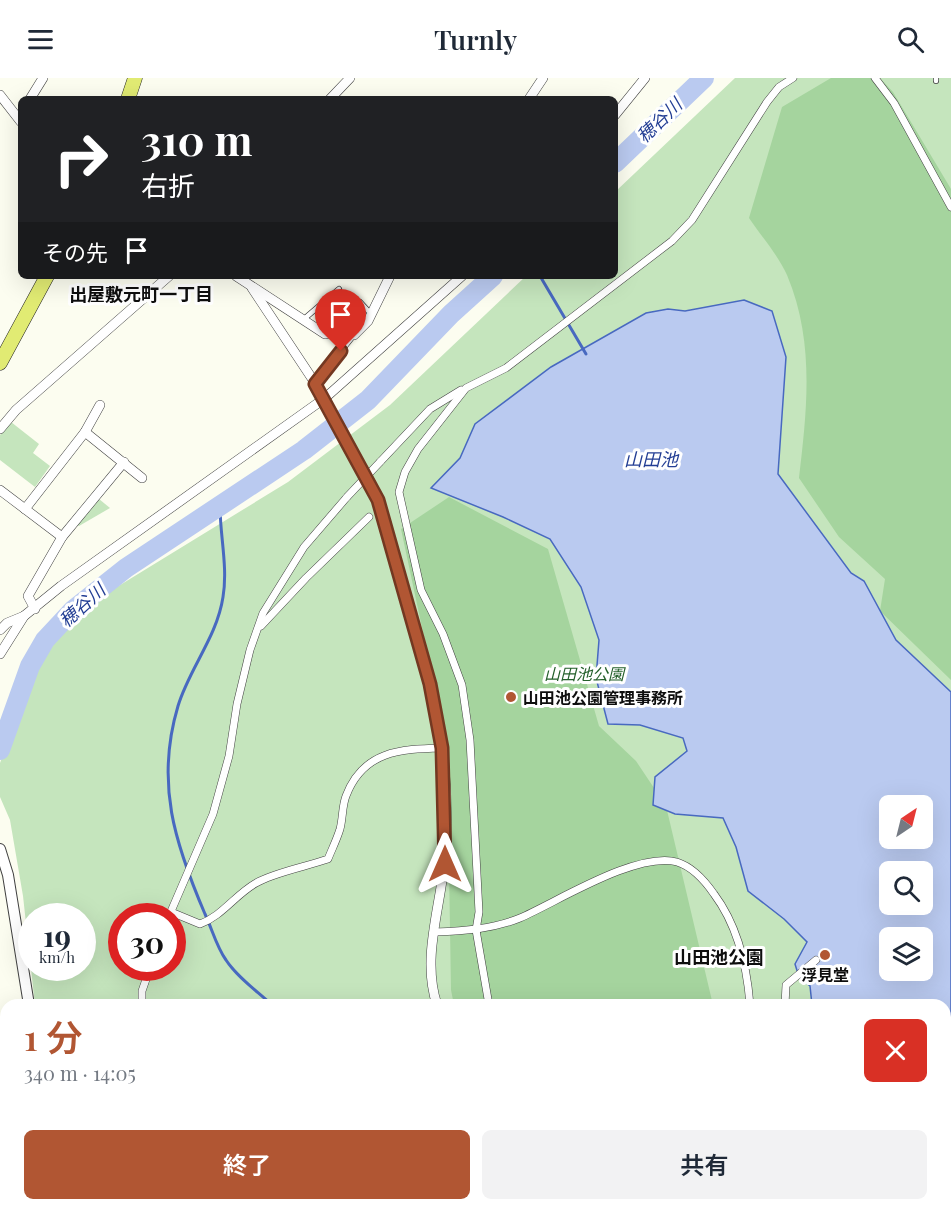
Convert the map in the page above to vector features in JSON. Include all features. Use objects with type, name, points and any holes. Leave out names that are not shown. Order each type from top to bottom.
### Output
[{"type":"main road","points":[[129,96],[135,78]]},
{"type":"main road","points":[[0,363],[44,279]]},
{"type":"street","points":[[32,96],[43,78]]},
{"type":"street","points":[[333,96],[350,78]]},
{"type":"street","points":[[531,96],[543,78]]},
{"type":"street","points":[[618,111],[645,78]]},
{"type":"street","points":[[175,903],[213,814],[228,756],[247,660],[264,613],[304,547],[347,497],[430,409],[506,368],[672,241],[692,219],[766,102],[778,87],[793,78]]},
{"type":"street","points":[[875,78],[894,103],[951,207]]},
{"type":"street","points":[[0,95],[18,117]]},
{"type":"street","points":[[0,429],[16,410],[167,279]]},
{"type":"street","points":[[240,279],[323,333],[343,330],[354,335],[368,321],[388,279]]},
{"type":"street","points":[[0,630],[7,623],[35,609],[61,586],[325,398],[459,279]]},
{"type":"street","points":[[252,288],[325,398],[328,410],[351,447],[378,500],[430,684],[442,748],[445,864],[430,962],[435,999]]},
{"type":"street","points":[[466,388],[418,449],[405,472],[399,492],[421,590],[442,634],[462,685],[470,740],[479,912],[476,930],[488,999]]},
{"type":"street","points":[[25,509],[85,432],[100,405]]},
{"type":"street","points":[[85,432],[142,478]]},
{"type":"street","points":[[35,609],[28,596],[62,537],[124,462]]},
{"type":"street","points":[[0,490],[62,537]]},
{"type":"street","points":[[260,628],[327,556],[369,517]]},
{"type":"street","points":[[0,654],[24,616]]},
{"type":"street","points":[[186,918],[202,923],[215,918],[235,897],[258,881],[328,859],[340,828],[345,797],[360,772],[379,757],[403,749],[442,748]]},
{"type":"street","points":[[0,849],[8,875],[28,999]]},
{"type":"street","points":[[435,932],[476,930],[519,918],[591,883],[643,863],[674,861],[702,877],[731,922],[741,949],[749,999]]},
{"type":"street","points":[[785,999],[786,985],[816,960]]},
{"type":"street","points":[[142,999],[146,981]]},
{"type":"lane","points":[[304,319],[339,289]]},
{"type":"lane","points":[[323,333],[360,302],[371,314]]},
{"type":"lane","points":[[315,384],[354,335]]},
{"type":"green space","name":"山田池公園","points":[[735,78],[951,78],[951,999],[34,999],[32,981],[96,981],[96,903],[24,903],[10,820],[0,797],[0,763],[35,667],[55,636],[81,609],[288,482],[390,405],[523,279],[618,279],[618,189]]},
{"type":"green space","points":[[831,78],[880,78],[893,92],[951,189],[951,680],[880,611],[885,579],[839,537],[799,478],[806,401],[802,325],[787,275],[749,218],[782,107]]},
{"type":"green space","points":[[11,422],[39,444],[33,453],[50,466],[35,487],[0,460],[0,435]]},
{"type":"green space","points":[[449,497],[548,549],[599,726],[636,761],[666,806],[712,999],[453,999],[447,745],[401,529]]},
{"type":"green space","points":[[99,499],[110,508],[79,526],[77,525]]},
{"type":"water","name":"山田池","points":[[744,300],[772,311],[786,357],[778,474],[851,573],[864,581],[896,640],[951,692],[951,999],[811,999],[810,986],[799,977],[795,964],[807,942],[784,919],[748,891],[736,847],[723,818],[675,814],[653,805],[655,777],[687,751],[683,738],[640,725],[608,724],[596,678],[599,640],[581,587],[550,539],[431,488],[460,458],[475,424],[551,367],[646,313],[668,309],[685,311]]},
{"type":"waterway","name":"穂谷川","points":[[618,160],[704,78]]},
{"type":"waterway","points":[[0,750],[30,666],[45,640],[73,610],[126,568],[304,450],[368,400],[451,314],[490,279]]},
{"type":"waterway","points":[[542,279],[586,354]]},
{"type":"waterway","points":[[220,506],[225,574],[223,597],[215,626],[178,706],[171,734],[168,761],[169,787],[177,838],[194,888],[220,950],[236,972],[265,999]]},
{"type":"place","name":"山田池公園管理事務所","points":[[511,697]]},
{"type":"place","name":"浮見堂","points":[[825,955]]},
{"type":"district","name":"出屋敷元町一丁目","points":[[141,294]]},
{"type":"district","name":"山田池公園","points":[[719,957]]},
{"type":"route","points":[[341,351],[315,384],[325,398],[328,410],[355,452],[378,500],[430,684],[444,768],[445,864]]}]
